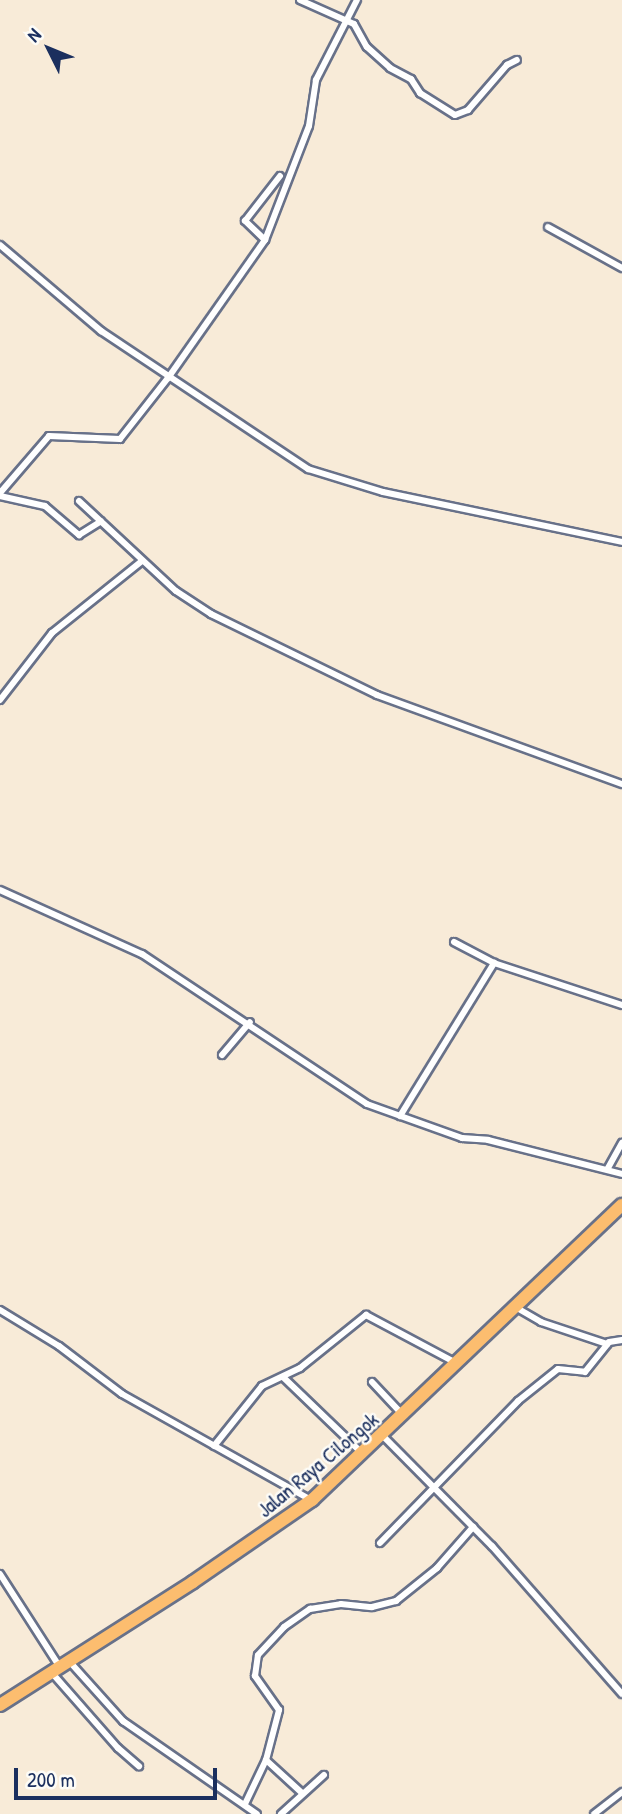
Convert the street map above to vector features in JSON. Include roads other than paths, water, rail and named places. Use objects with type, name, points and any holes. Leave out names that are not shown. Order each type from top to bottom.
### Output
[{"type":"highway","name":"Jalan Raya Cilongok","points":[[0,1705],[193,1582],[312,1500],[383,1436],[622,1205]]},
{"type":"street","points":[[299,0],[355,25],[367,47],[390,68],[411,79],[420,93],[455,115],[468,110],[507,65],[517,60]]},
{"type":"street","points":[[101,521],[79,535],[45,506],[0,494],[49,436],[120,439],[168,378],[265,240],[309,126],[316,80],[357,0]]},
{"type":"street","points":[[265,240],[245,221],[280,176]]},
{"type":"street","points":[[548,227],[622,268]]},
{"type":"street","points":[[0,245],[17,255],[54,295],[168,378],[309,470],[340,482],[622,542]]},
{"type":"street","points":[[79,501],[142,561],[202,609],[377,695],[622,784]]},
{"type":"street","points":[[0,700],[52,633],[142,561]]},
{"type":"street","points":[[0,890],[142,954],[250,1022],[367,1104],[462,1139],[488,1140],[608,1168],[622,1174]]},
{"type":"street","points":[[454,942],[494,963],[622,1005]]},
{"type":"street","points":[[400,1116],[494,963]]},
{"type":"street","points":[[222,1055],[250,1022]]},
{"type":"street","points":[[608,1168],[622,1143]]},
{"type":"street","points":[[517,1308],[541,1322],[607,1345]]},
{"type":"street","points":[[0,1310],[59,1346],[122,1394],[312,1500]]},
{"type":"street","points":[[214,1446],[262,1386],[284,1377],[366,1315],[458,1364]]},
{"type":"street","points":[[380,1543],[433,1485],[518,1401],[558,1369],[584,1372],[607,1345],[622,1340]]},
{"type":"street","points":[[284,1377],[363,1454]]},
{"type":"street","points":[[372,1382],[404,1416]]},
{"type":"street","points":[[383,1436],[473,1527],[622,1695]]},
{"type":"street","points":[[245,1804],[266,1760],[279,1705],[254,1671],[258,1655],[271,1639],[310,1609],[341,1604],[372,1608],[396,1601],[438,1568],[473,1527]]},
{"type":"street","points":[[0,1574],[59,1665],[118,1748],[139,1766]]},
{"type":"street","points":[[59,1665],[123,1721],[257,1814]]},
{"type":"street","points":[[266,1760],[302,1793]]},
{"type":"street","points":[[281,1814],[324,1775]]},
{"type":"street","points":[[594,1814],[622,1792]]}]
